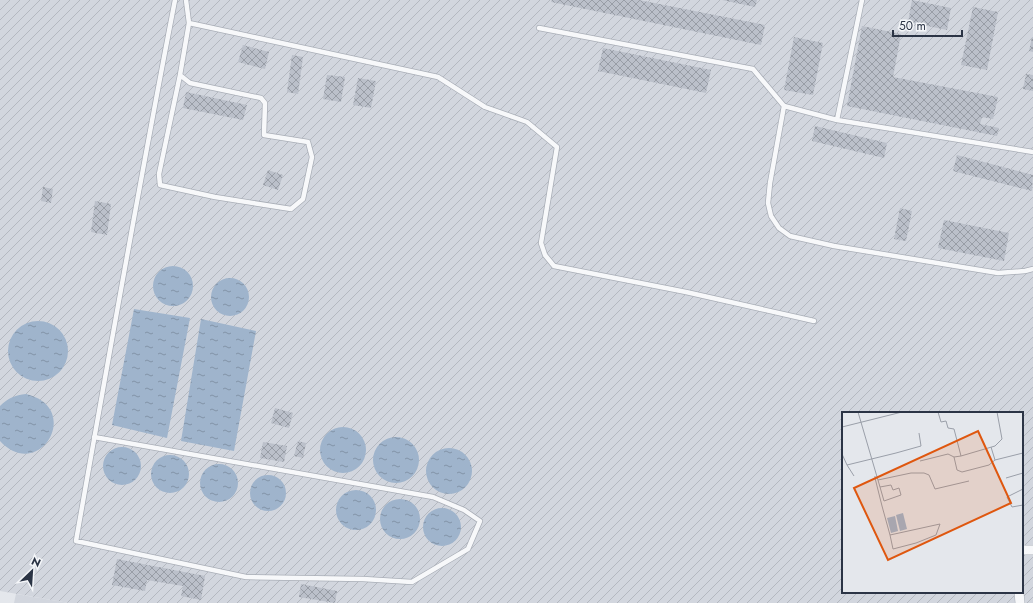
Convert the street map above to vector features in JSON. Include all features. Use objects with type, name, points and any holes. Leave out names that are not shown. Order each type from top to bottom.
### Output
[{"type":"street","points":[[1019,593],[1020,603]]},
{"type":"lane","points":[[94,437],[433,497],[464,510],[480,521],[468,549],[412,582],[364,579],[246,577],[76,541],[94,437],[134,211],[175,0]]},
{"type":"lane","points":[[180,75],[190,83],[261,98],[265,103],[264,135],[308,142],[312,157],[303,198],[291,209],[215,197],[160,185],[159,174],[180,75],[189,23],[186,0]]},
{"type":"lane","points":[[837,120],[862,0]]},
{"type":"lane","points":[[189,23],[438,77],[485,107],[527,122],[557,147],[541,242],[544,255],[554,266],[686,292],[814,321]]},
{"type":"lane","points":[[539,28],[753,69],[784,106],[837,120],[1033,152]]},
{"type":"lane","points":[[784,106],[770,183],[768,203],[771,216],[780,228],[790,236],[834,246],[998,273],[1033,269]]},
{"type":"shaded area","points":[[0,0],[1033,0],[1033,603],[69,603],[0,591]]},
{"type":"shaded area","points":[[16,594],[69,603],[14,603]]},
{"type":"water","points":[[173,266],[181,268],[187,272],[191,278],[193,286],[191,294],[187,300],[181,304],[173,306],[165,304],[159,300],[155,294],[153,286],[155,278],[159,272],[165,268]]},
{"type":"water","points":[[230,278],[240,281],[246,287],[249,297],[246,307],[240,313],[230,316],[220,313],[214,307],[211,297],[214,287],[220,281]]},
{"type":"water","points":[[134,309],[190,318],[167,438],[112,425]]},
{"type":"water","points":[[201,319],[256,331],[234,451],[181,441]]},
{"type":"water","points":[[32,321],[44,321],[55,326],[63,334],[68,345],[66,363],[55,376],[44,381],[32,381],[21,376],[13,368],[8,357],[8,345],[13,334],[21,326]]},
{"type":"water","points":[[26,394],[43,402],[52,413],[54,426],[49,438],[41,448],[29,453],[15,452],[0,441],[0,406],[12,397]]},
{"type":"water","points":[[348,427],[352,428],[362,437],[365,441],[365,459],[356,469],[348,473],[338,473],[330,469],[321,459],[320,445],[324,437],[334,428]]},
{"type":"water","points":[[396,437],[409,441],[415,447],[419,460],[415,473],[409,479],[396,483],[383,479],[377,473],[373,460],[377,447],[383,441]]},
{"type":"water","points":[[118,447],[126,447],[136,452],[140,459],[140,473],[136,480],[126,485],[118,485],[108,480],[106,477],[103,470],[103,462],[108,452],[111,450]]},
{"type":"water","points":[[449,448],[462,452],[468,458],[472,471],[468,484],[462,490],[449,494],[436,490],[430,484],[426,471],[430,458],[436,452]]},
{"type":"water","points":[[170,455],[183,461],[189,474],[183,487],[170,493],[157,487],[151,474],[157,461]]},
{"type":"water","points":[[219,464],[232,470],[238,483],[232,496],[219,502],[206,496],[200,483],[206,470]]},
{"type":"water","points":[[272,475],[281,480],[285,486],[285,500],[281,506],[272,511],[264,511],[255,506],[251,500],[250,489],[255,480],[261,476]]},
{"type":"water","points":[[356,490],[364,492],[370,496],[374,502],[376,510],[374,518],[370,524],[364,528],[356,530],[348,528],[342,524],[338,518],[336,510],[338,502],[342,496],[348,492]]},
{"type":"water","points":[[404,499],[411,502],[417,508],[420,519],[419,527],[411,536],[404,539],[396,539],[389,536],[381,527],[380,515],[383,508],[392,500]]},
{"type":"water","points":[[442,508],[452,511],[458,517],[461,527],[458,537],[452,543],[442,546],[432,543],[426,537],[423,527],[426,517],[432,511]]},
{"type":"building","points":[[552,0],[639,0],[765,25],[761,45],[551,2]]},
{"type":"building","points":[[722,0],[757,0],[755,7]]},
{"type":"building","points":[[912,0],[951,8],[947,30],[908,22]]},
{"type":"building","points":[[973,7],[998,12],[987,70],[961,65]]},
{"type":"building","points":[[862,26],[901,34],[893,77],[998,97],[993,119],[982,117],[980,124],[999,128],[997,136],[847,106]]},
{"type":"building","points":[[794,37],[823,43],[813,95],[784,90]]},
{"type":"building","points":[[1033,37],[1033,52],[1029,51]]},
{"type":"building","points":[[243,45],[269,52],[265,69],[238,62]]},
{"type":"building","points":[[603,48],[711,70],[706,93],[598,71]]},
{"type":"building","points":[[292,55],[303,57],[298,94],[287,92]]},
{"type":"building","points":[[1026,74],[1033,75],[1033,91],[1023,89]]},
{"type":"building","points":[[327,75],[345,77],[341,102],[323,99]]},
{"type":"building","points":[[358,78],[376,81],[371,108],[353,105]]},
{"type":"building","points":[[186,92],[247,105],[243,120],[183,108]]},
{"type":"building","points":[[815,126],[887,143],[884,158],[812,141]]},
{"type":"building","points":[[957,155],[1033,175],[1032,191],[953,171]]},
{"type":"building","points":[[268,170],[283,175],[278,190],[263,185]]},
{"type":"building","points":[[43,187],[53,189],[51,203],[41,201]]},
{"type":"building","points":[[95,201],[111,204],[107,235],[91,232]]},
{"type":"building","points":[[900,208],[912,211],[906,241],[894,239]]},
{"type":"building","points":[[944,220],[1009,233],[1004,261],[938,248]]},
{"type":"building","points":[[275,408],[293,413],[289,428],[271,423]]},
{"type":"building","points":[[298,441],[306,443],[303,458],[294,456]]},
{"type":"building","points":[[263,442],[287,446],[284,462],[260,458]]},
{"type":"building","points":[[117,559],[205,576],[201,600],[181,596],[183,586],[147,580],[145,591],[112,585]]},
{"type":"building","points":[[301,584],[337,591],[335,603],[299,597]]}]
